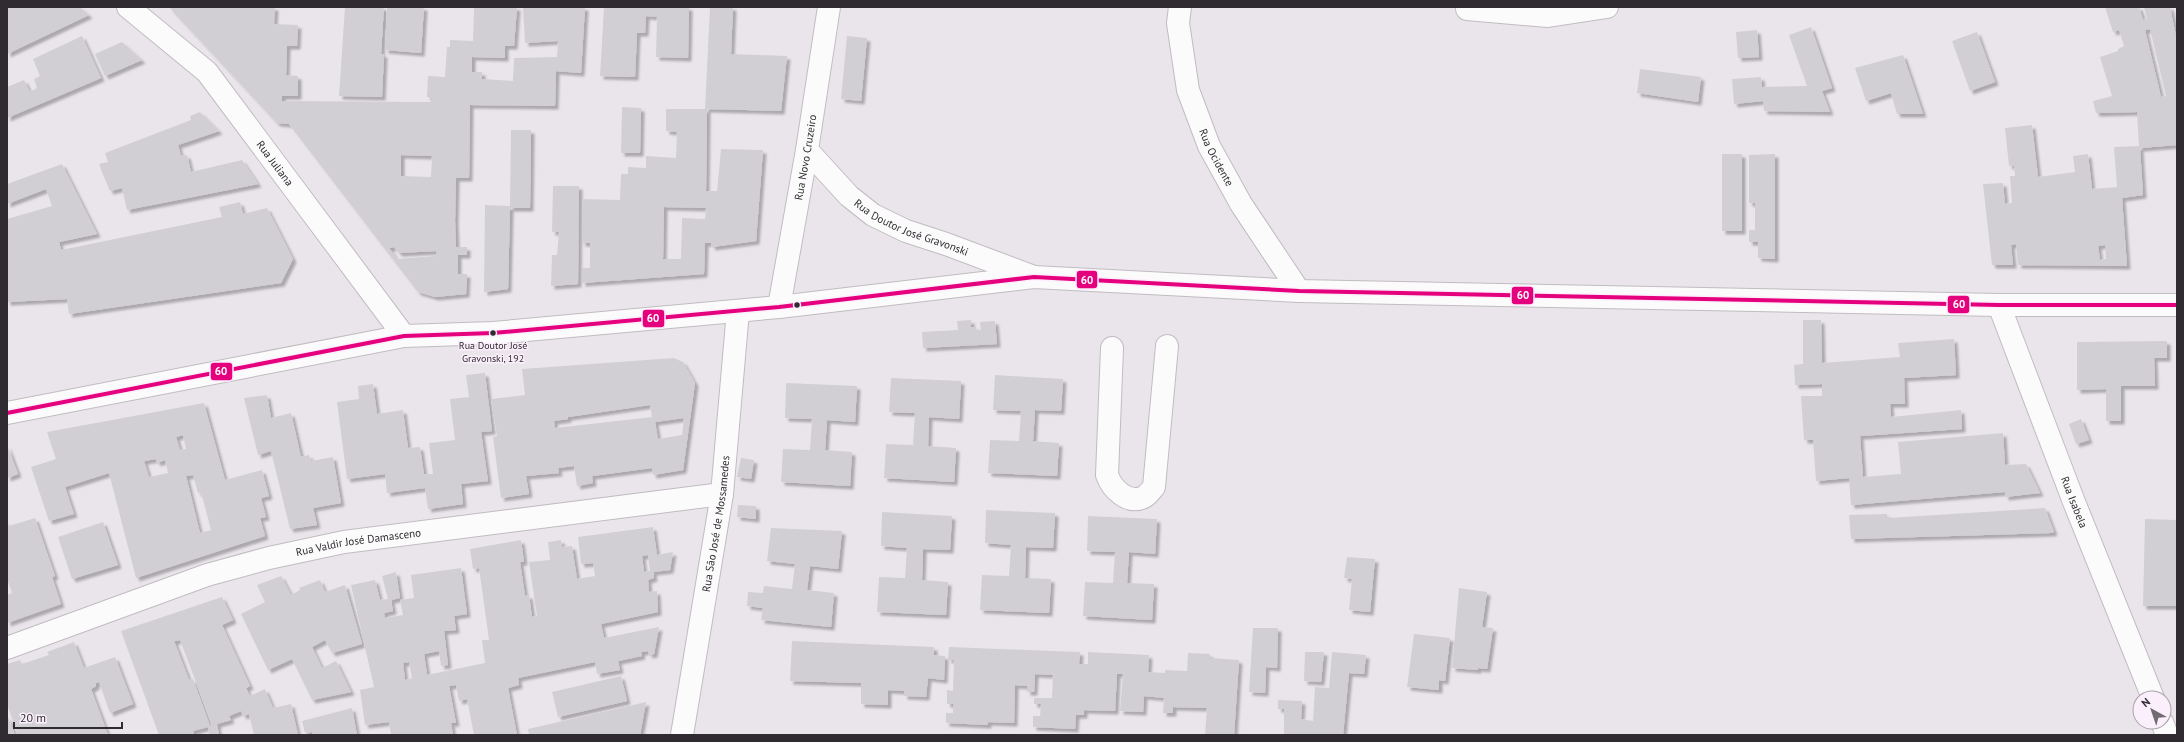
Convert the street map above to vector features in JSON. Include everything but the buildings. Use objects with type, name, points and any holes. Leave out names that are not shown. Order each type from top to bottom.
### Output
[{"type":"street","name":"Rua Juliana","points":[[128,7],[207,72],[404,336]]},
{"type":"street","name":"Rua Novo Cruzeiro","points":[[779,307],[807,150],[829,7]]},
{"type":"street","name":"Rua Ocidente","points":[[1180,7],[1178,23],[1188,90],[1209,146],[1241,204],[1299,291]]},
{"type":"street","points":[[1467,9],[1548,16],[1607,7]]},
{"type":"street","name":"Rua Doutor José Gravonski","points":[[807,150],[848,196],[873,215],[906,231],[1034,278]]},
{"type":"street","name":"Rua Doutor José Gravonski","points":[[7,414],[404,336],[493,333],[779,307],[1034,278],[1299,291],[1999,305],[2177,305]]},
{"type":"street","name":"Rua Isabela","points":[[1999,305],[2150,690]]},
{"type":"street","name":"Rua São José de Mossamedes","points":[[688,735],[722,494],[738,310]]},
{"type":"street","points":[[1112,348],[1107,475],[1110,485],[1117,492],[1131,498],[1144,497],[1154,487],[1167,346]]},
{"type":"street","name":"Rua Valdir José Damasceno","points":[[7,648],[207,575],[269,558],[344,542],[722,494]]},
{"type":"transit line","name":"60","points":[[7,413],[404,336],[493,333],[779,307],[1034,277],[1299,291],[1999,305],[2177,305]]},
{"type":"place","name":"Rua Doutor José Gravonski, 192","points":[[493,333]]}]
